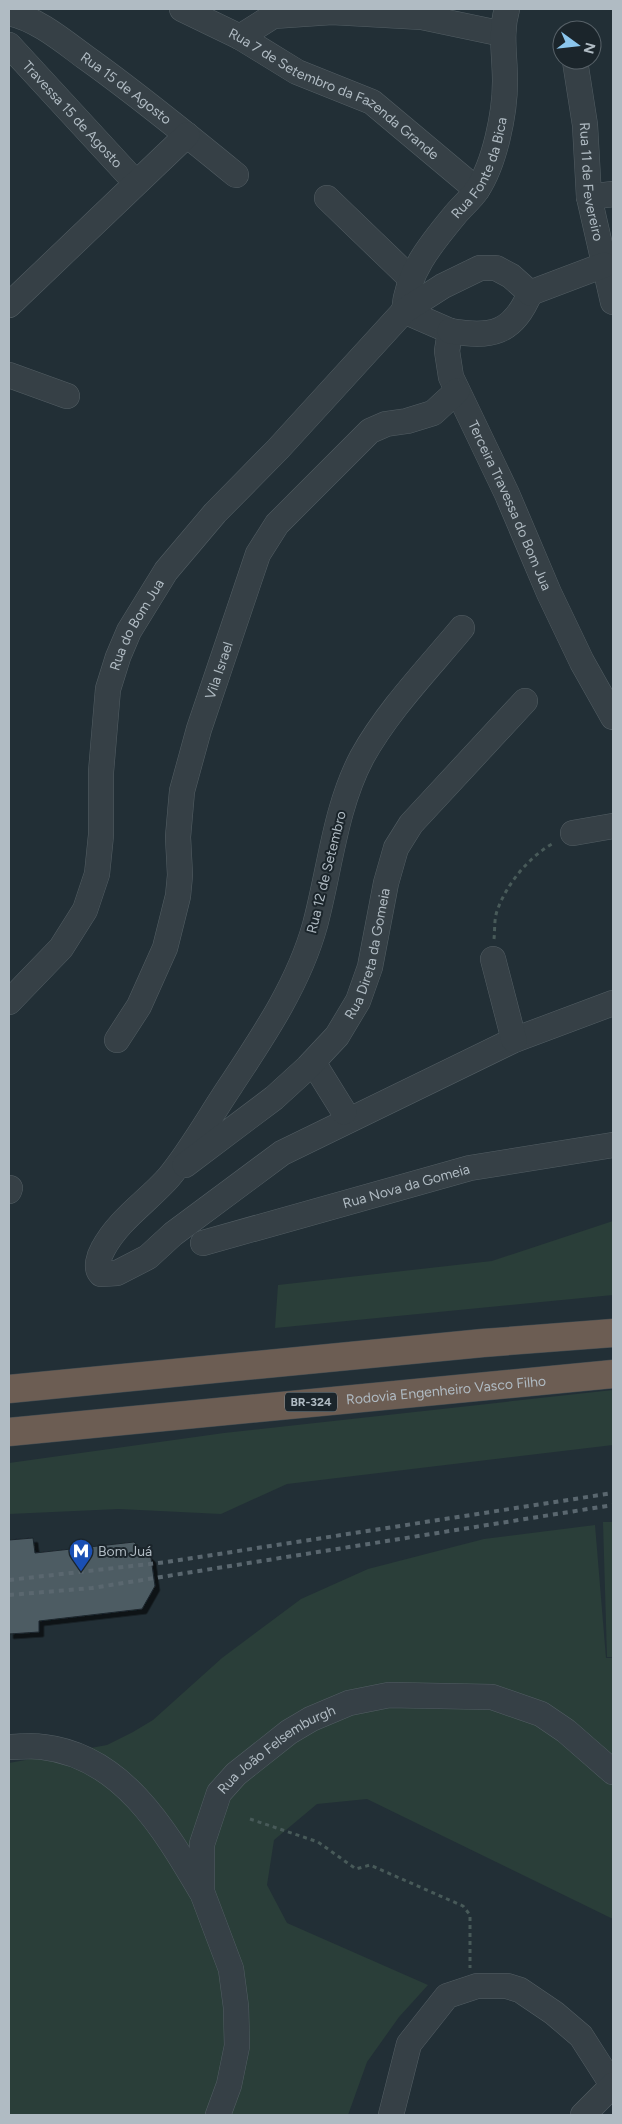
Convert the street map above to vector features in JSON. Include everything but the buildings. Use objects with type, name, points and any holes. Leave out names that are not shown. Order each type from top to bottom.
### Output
[{"type":"highway","points":[[9,1389],[482,1343],[613,1333]]},
{"type":"highway","name":"Rodovia Engenheiro Vasco Filho","points":[[9,1432],[613,1374]]},
{"type":"street","name":"Rua 7 de Setembro da Fazenda Grande","points":[[182,9],[240,37],[297,72],[372,102],[477,190]]},
{"type":"street","name":"Rua Fonte da Bica","points":[[404,312],[405,296],[410,278],[418,261],[477,190],[489,163],[501,120],[505,81],[503,34],[507,9]]},
{"type":"street","points":[[240,37],[273,16],[332,12],[422,17],[503,34]]},
{"type":"street","name":"Rua 15 de Agosto","points":[[9,13],[26,18],[51,32],[140,97],[236,175]]},
{"type":"street","name":"Travessa 15 de Agosto","points":[[9,45],[136,183]]},
{"type":"street","name":"Rua 11 de Fevereiro","points":[[576,70],[585,125],[601,196],[604,265],[613,302]]},
{"type":"street","points":[[9,304],[187,135]]},
{"type":"street","points":[[327,198],[410,278]]},
{"type":"street","points":[[404,312],[450,331],[481,334],[502,330],[517,318],[530,292],[604,265]]},
{"type":"street","name":"Rua do Bom Jua","points":[[9,1002],[62,948],[85,910],[97,874],[101,835],[101,772],[108,689],[118,657],[129,632],[166,571],[215,513],[278,449],[404,312],[443,286],[480,268],[496,268],[511,276],[530,292]]},
{"type":"street","name":"Terceira Travessa do Bom Jua","points":[[450,331],[447,362],[457,391],[507,494],[569,636],[600,697],[613,718]]},
{"type":"street","points":[[9,375],[67,396]]},
{"type":"street","name":"Vila Israel","points":[[117,1040],[139,1006],[165,948],[178,896],[180,875],[178,837],[182,791],[198,729],[258,554],[277,524],[370,431],[386,424],[407,421],[433,413],[457,391]]},
{"type":"street","name":"Rua 12 de Setembro","points":[[462,628],[387,719],[362,757],[345,798],[315,926],[284,1002],[170,1176],[119,1226],[101,1251],[97,1268],[101,1274],[117,1273],[148,1257],[173,1234],[282,1153],[514,1040]]},
{"type":"street","name":"Rua Direta da Gomeia","points":[[170,1176],[274,1098],[313,1062],[337,1036],[358,1001],[370,967],[386,883],[396,848],[410,824],[526,701]]},
{"type":"street","points":[[573,833],[613,826]]},
{"type":"street","points":[[493,959],[514,1040],[613,1003]]},
{"type":"street","points":[[313,1062],[344,1112]]},
{"type":"street","name":"Rua Nova da Gomeia","points":[[203,1243],[470,1168],[613,1145]]},
{"type":"street","name":"Rua João Felsemburgh","points":[[218,2115],[229,2085],[237,2046],[236,2007],[231,1969],[202,1892],[202,1844],[220,1793],[236,1774],[289,1732],[312,1719],[349,1703],[389,1695],[492,1697],[541,1714],[566,1731],[613,1772]]},
{"type":"street","points":[[9,1747],[44,1747],[85,1758],[113,1776],[150,1811],[172,1842],[202,1892]]},
{"type":"street","points":[[391,2115],[409,2044],[447,1996],[469,1988],[491,1985],[520,1990],[554,2013],[581,2036],[613,2086],[583,2115]]},
{"type":"path","points":[[493,959],[496,913],[508,886],[543,849],[573,833]]},
{"type":"path","points":[[250,1819],[318,1842],[356,1869],[370,1865],[464,1906],[470,1915],[469,1988]]},
{"type":"green space","points":[[613,1221],[613,1295],[275,1328],[278,1285],[492,1261]]},
{"type":"green space","points":[[613,1390],[613,1445],[287,1484],[221,1514],[119,1509],[9,1514],[9,1463],[224,1433]]},
{"type":"green space","points":[[603,1522],[613,1522],[613,1657],[607,1657]]},
{"type":"green space","points":[[595,1525],[606,1658],[613,1658],[613,1919],[367,1799],[317,1804],[274,1840],[267,1885],[287,1923],[428,1985],[399,2017],[367,2062],[348,2115],[9,2115],[9,1763],[107,1745],[133,1732],[153,1720],[222,1658],[301,1599],[368,1569],[484,1539]]},
{"type":"railway","points":[[9,1580],[167,1562],[613,1493]]},
{"type":"railway","points":[[9,1595],[92,1588],[613,1505]]},
{"type":"place","name":"Bom Juá","points":[[81,1572]]}]
